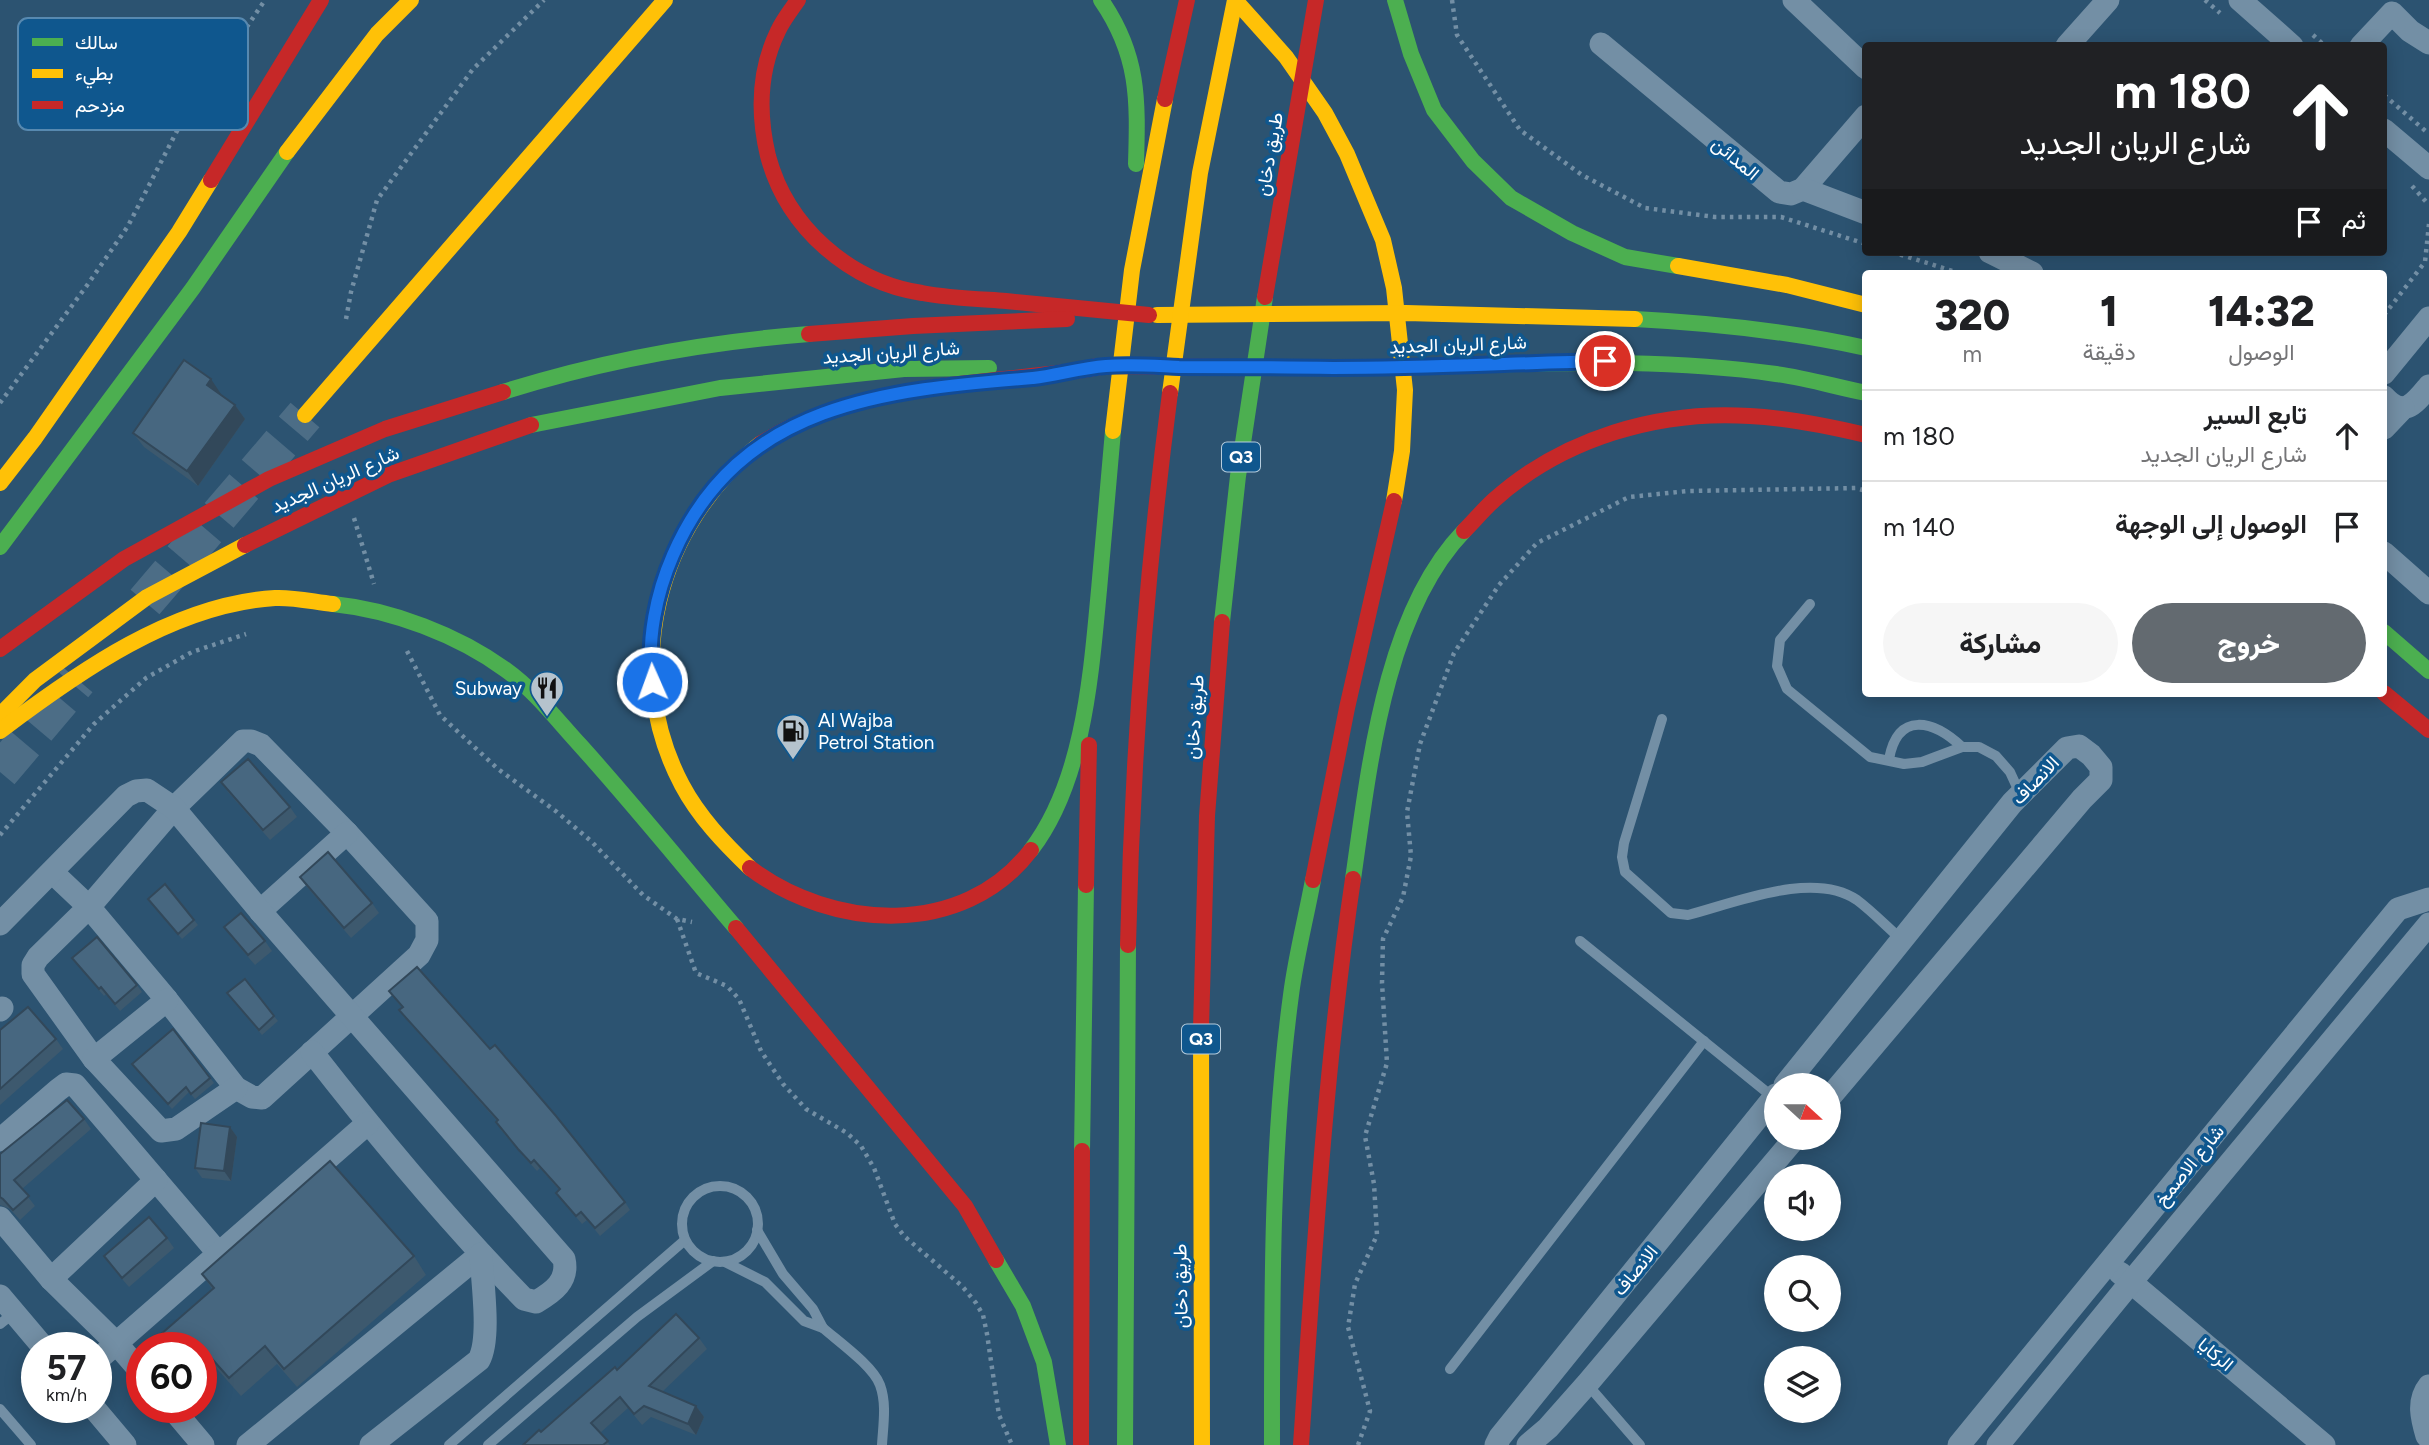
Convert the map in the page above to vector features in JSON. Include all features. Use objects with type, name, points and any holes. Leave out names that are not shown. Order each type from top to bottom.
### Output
[{"type":"main road","points":[[248,119],[321,0]]},
{"type":"main road","points":[[0,547],[193,288],[296,139],[377,34],[411,0]]},
{"type":"main road","points":[[305,415],[665,0]]},
{"type":"main road","points":[[798,0],[779,25],[768,57],[761,92],[763,140],[770,168],[788,205],[818,242],[854,268],[895,286],[920,293],[1149,315]]},
{"type":"main road","points":[[1101,0],[1127,48],[1136,81],[1132,274],[1091,661],[1076,746],[1064,786],[1052,817],[1037,844],[1018,865],[969,900],[938,913],[903,918],[845,912],[820,906],[777,888],[746,866],[708,826],[679,779],[659,724],[650,667],[651,640],[666,570],[684,531],[704,501],[733,467],[761,444],[802,421],[834,408],[937,386],[1042,377],[1107,366]]},
{"type":"main road","points":[[1132,274],[1187,0]]},
{"type":"main road","points":[[1125,1445],[1128,1236],[1125,1122],[1131,844],[1146,615],[1161,452],[1185,281],[1204,152],[1235,0]]},
{"type":"main road","points":[[1235,0],[1286,57],[1325,113],[1347,154],[1383,240],[1396,300],[1405,390],[1402,451],[1391,521],[1347,708],[1291,993],[1279,1118],[1272,1299],[1272,1445]]},
{"type":"main road","name":"طريق دخان","points":[[1202,1445],[1199,1148],[1204,886],[1221,633],[1238,473],[1267,283],[1316,0]]},
{"type":"main road","points":[[1395,0],[1410,54],[1433,110],[1473,161],[1510,198],[1572,233],[1625,257],[1787,285],[1862,303]]},
{"type":"main road","points":[[0,483],[35,438],[179,232],[241,130]]},
{"type":"main road","name":"شارع الريان الجديد","points":[[0,649],[124,559],[269,479],[385,429],[556,375],[741,338],[913,326],[1149,315],[1373,312],[1658,319],[1763,329],[1862,347]]},
{"type":"main road","name":"شارع الريان الجديد","points":[[0,715],[36,680],[147,597],[288,522],[388,475],[541,422],[720,388],[904,369],[1107,366],[1356,368],[1605,361],[1693,365],[1778,374],[1862,392]]},
{"type":"main road","points":[[1301,1445],[1324,1115],[1337,991],[1357,846],[1386,689],[1405,628],[1431,575],[1460,533],[1502,492],[1534,468],[1571,448],[1638,425],[1694,416],[1733,415],[1778,417],[1862,434]]},
{"type":"main road","points":[[0,731],[53,691],[137,640],[212,608],[276,598],[355,606],[414,623],[462,644],[506,670],[543,704],[599,766],[793,995],[965,1206],[1023,1306],[1044,1362],[1058,1445]]},
{"type":"main road","points":[[2387,635],[2429,671]]},
{"type":"main road","points":[[1081,1445],[1082,1101],[1091,661]]},
{"type":"main road","points":[[2387,695],[2429,730]]},
{"type":"street","points":[[1794,0],[1862,64]]},
{"type":"street","points":[[2071,42],[2108,0]]},
{"type":"street","points":[[2240,0],[2287,42]]},
{"type":"street","points":[[2364,42],[2387,7],[2410,31],[2429,43]]},
{"type":"street","name":"المدائن","points":[[1601,44],[1779,192],[1791,194],[1803,189],[1862,211]]},
{"type":"street","points":[[1803,189],[1862,121]]},
{"type":"street","points":[[2387,133],[2429,168]]},
{"type":"street","points":[[2002,256],[2024,263]]},
{"type":"street","points":[[2387,369],[2429,318]]},
{"type":"street","points":[[2387,419],[2393,402],[2414,404],[2429,386]]},
{"type":"street","points":[[2387,556],[2429,593]]},
{"type":"street","points":[[52,872],[89,907],[236,1088],[252,1097],[262,1098],[419,955],[427,940],[427,921],[347,833],[261,745],[243,741],[174,808],[89,907],[33,965],[33,974],[94,1059],[161,1130],[176,1129],[236,1088]]},
{"type":"street","name":"الانصاف","points":[[1794,1073],[2012,803],[2067,748],[2079,746],[2101,767],[2101,780],[1841,1084]]},
{"type":"street","points":[[0,924],[126,796],[147,790],[174,808],[260,911],[564,1259],[566,1268],[562,1281],[551,1293],[536,1302],[524,1299],[481,1254],[368,1123],[312,1052]]},
{"type":"street","points":[[260,911],[347,833]]},
{"type":"street","name":"شارع الاصمخ","points":[[1959,1445],[2398,909],[2429,899]]},
{"type":"street","name":"شارع الاصمخ","points":[[1998,1445],[2429,924]]},
{"type":"street","points":[[94,1059],[167,1000]]},
{"type":"street","points":[[0,1140],[66,1084],[75,1086],[219,1254]]},
{"type":"street","name":"الانصاف","points":[[1496,1445],[1764,1110]]},
{"type":"street","points":[[112,1347],[368,1123]]},
{"type":"street","name":"الانصاف","points":[[1528,1445],[1548,1428],[1587,1384],[1785,1150]]},
{"type":"street","points":[[51,1279],[156,1180]]},
{"type":"street","points":[[0,1218],[51,1279],[126,1355]]},
{"type":"street","points":[[248,1445],[481,1254]]},
{"type":"street","points":[[371,1445],[479,1360],[484,1351],[485,1334],[481,1254]]},
{"type":"street","name":"الركايا","points":[[2109,1264],[2324,1445]]},
{"type":"street","points":[[5,1310],[28,1332]]},
{"type":"street","points":[[2425,1439],[2420,1412],[2429,1385]]},
{"type":"street","points":[[106,1423],[125,1445]]},
{"type":"street","points":[[185,1423],[204,1445]]},
{"type":"lane","points":[[1810,604],[1780,640],[1777,666],[1787,689],[1870,757],[1904,764],[1922,762],[1962,747],[1979,747],[1996,756],[2010,772],[2021,796]]},
{"type":"lane","points":[[1662,719],[1624,843],[1622,857],[1625,872],[1671,913],[1688,915],[1802,887],[1829,889],[1855,899],[1902,940]]},
{"type":"lane","points":[[1889,759],[1895,739],[1902,730],[1916,724],[1936,728],[1948,734],[1962,747]]},
{"type":"lane","points":[[1580,941],[1704,1041],[1764,1083]]},
{"type":"lane","points":[[1450,1369],[1704,1041]]},
{"type":"lane","points":[[823,1328],[813,1309],[783,1273],[757,1230],[754,1207],[748,1198],[738,1190],[715,1186],[694,1196],[682,1216],[685,1240],[692,1250],[765,1282],[804,1321],[823,1328],[868,1367],[880,1384],[884,1412],[882,1445]]},
{"type":"lane","points":[[488,1445],[637,1317],[719,1261],[736,1258],[746,1251],[757,1230]]},
{"type":"lane","points":[[449,1445],[685,1240]]},
{"type":"lane","points":[[1587,1384],[1640,1445]]},
{"type":"lane","points":[[0,1409],[4,1422],[31,1445]]},
{"type":"path","points":[[248,25],[265,0]]},
{"type":"path","points":[[1452,0],[1457,35],[1520,130],[1582,175],[1645,208],[1715,218],[1781,217],[1862,243]]},
{"type":"path","points":[[2387,98],[2429,134]]},
{"type":"path","points":[[0,403],[128,226],[177,130]]},
{"type":"path","points":[[2387,311],[2425,262],[2429,224]]},
{"type":"path","points":[[1905,256],[1949,270]]},
{"type":"path","points":[[1357,1445],[1370,1411],[1348,1327],[1355,1284],[1377,1235],[1374,1184],[1365,1136],[1387,1063],[1382,983],[1383,939],[1403,897],[1411,856],[1407,812],[1420,744],[1454,653],[1499,585],[1537,544],[1629,497],[1701,491],[1862,490]]},
{"type":"path","points":[[0,835],[94,724],[146,678],[192,652],[254,631]]},
{"type":"path","points":[[404,646],[416,649]]},
{"type":"path","points":[[424,684],[440,715],[498,769],[592,841],[643,895],[677,919],[699,923],[690,913]]},
{"type":"path","points":[[677,919],[696,973],[727,986],[739,999],[761,1051],[783,1084],[806,1109],[847,1133],[861,1146],[874,1168],[895,1224],[904,1236],[962,1286],[976,1304],[983,1315],[988,1334],[999,1415],[1012,1445]]},
{"type":"building","points":[[184,360],[211,379],[207,385],[235,405],[187,471],[133,433]]},
{"type":"building","points":[[248,759],[290,807],[263,830],[221,782]]},
{"type":"building","points":[[328,852],[372,903],[344,928],[300,877]]},
{"type":"building","points":[[165,884],[194,920],[178,934],[148,899]]},
{"type":"building","points":[[241,913],[265,941],[248,955],[224,927]]},
{"type":"building","points":[[97,937],[137,985],[115,1004],[72,958]]},
{"type":"building","points":[[417,967],[490,1049],[495,1045],[625,1202],[595,1228],[581,1212],[576,1216],[556,1193],[560,1189],[534,1160],[531,1163],[518,1149],[496,1122],[498,1120],[399,1010],[403,1007],[389,991]]},
{"type":"building","points":[[245,979],[274,1016],[259,1030],[227,993]]},
{"type":"building","points":[[28,1007],[56,1039],[0,1089],[0,1030]]},
{"type":"building","points":[[173,1029],[210,1078],[191,1094],[186,1087],[168,1104],[132,1064]]},
{"type":"building","points":[[67,1100],[84,1119],[14,1180],[29,1196],[13,1210],[0,1197],[0,1154]]},
{"type":"building","points":[[201,1123],[230,1127],[224,1171],[195,1168]]},
{"type":"building","points":[[330,1161],[414,1256],[284,1369],[265,1346],[229,1378],[217,1364],[217,1332],[163,1332],[214,1288],[202,1274]]},
{"type":"building","points":[[149,1217],[167,1238],[122,1278],[104,1256]]},
{"type":"building","points":[[676,1314],[699,1338],[649,1386],[696,1406],[688,1424],[644,1406],[634,1414],[620,1397],[591,1423],[608,1441],[603,1445],[523,1445],[615,1367],[617,1370]]},
{"type":"tunnel","points":[[145,602],[305,415]]},
{"type":"tunnel","points":[[0,772],[78,680]]},
{"type":"traffic: fast","points":[[1101,0],[1123,40],[1134,78],[1136,164]]},
{"type":"traffic: fast","points":[[1395,0],[1411,54],[1434,110],[1473,161],[1511,198],[1572,233],[1625,257],[1678,266]]},
{"type":"traffic: fast","points":[[0,547],[193,288],[287,152]]},
{"type":"traffic: fast","points":[[1222,622],[1238,476],[1265,297]]},
{"type":"traffic: fast","points":[[1635,319],[1751,329],[1862,347]]},
{"type":"traffic: fast","points":[[503,392],[654,354],[809,334]]},
{"type":"traffic: fast","points":[[1480,365],[1591,363],[1702,366],[1787,376],[1862,392]]},
{"type":"traffic: fast","points":[[531,425],[720,388],[904,369],[989,368]]},
{"type":"traffic: fast","points":[[1031,850],[1049,822],[1063,792],[1082,726],[1092,656],[1113,431]]},
{"type":"traffic: fast","points":[[1353,879],[1374,742],[1398,649],[1415,605],[1437,565],[1464,531]]},
{"type":"traffic: fast","points":[[333,604],[378,612],[424,626],[487,657],[516,678],[600,768],[736,928]]},
{"type":"traffic: fast","points":[[2387,635],[2429,671]]},
{"type":"traffic: fast","points":[[1272,1445],[1274,1220],[1284,1051],[1293,980],[1313,880]]},
{"type":"traffic: fast","points":[[1082,1151],[1086,885]]},
{"type":"traffic: fast","points":[[1125,1445],[1128,945]]},
{"type":"traffic: fast","points":[[996,1260],[1023,1306],[1044,1362],[1058,1445]]},
{"type":"traffic: slow","points":[[287,152],[377,34],[411,0]]},
{"type":"traffic: slow","points":[[305,415],[665,0]]},
{"type":"traffic: slow","points":[[1235,0],[1286,57],[1325,113],[1347,154],[1383,240],[1394,288],[1405,390],[1402,451],[1394,501]]},
{"type":"traffic: slow","points":[[1170,393],[1200,173],[1235,0]]},
{"type":"traffic: slow","points":[[1113,431],[1132,270],[1165,99]]},
{"type":"traffic: slow","points":[[0,483],[35,438],[179,232],[211,180]]},
{"type":"traffic: slow","points":[[1678,266],[1787,285],[1862,304]]},
{"type":"traffic: slow","points":[[1157,315],[1406,313],[1635,319]]},
{"type":"traffic: slow","points":[[750,868],[713,829],[682,785],[663,740],[654,694],[652,647],[659,601],[674,557],[696,515],[725,477],[760,444]]},
{"type":"traffic: slow","points":[[0,715],[35,680],[147,597],[245,545]]},
{"type":"traffic: slow","points":[[0,731],[95,665],[164,627],[200,613],[237,603],[275,598],[333,604]]},
{"type":"traffic: slow","points":[[1201,1028],[1202,1445]]},
{"type":"traffic: jam","points":[[248,119],[321,0]]},
{"type":"traffic: jam","points":[[798,0],[780,27],[767,61],[762,92],[763,124],[768,156],[777,182],[806,228],[825,247],[846,264],[870,277],[895,287],[922,293],[1149,315]]},
{"type":"traffic: jam","points":[[1165,99],[1187,0]]},
{"type":"traffic: jam","points":[[1265,297],[1316,0]]},
{"type":"traffic: jam","points":[[211,180],[242,130]]},
{"type":"traffic: jam","points":[[809,334],[1067,319]]},
{"type":"traffic: jam","points":[[1096,366],[1356,368],[1480,365]]},
{"type":"traffic: jam","points":[[760,444],[800,423],[841,407],[884,396],[1107,366]]},
{"type":"traffic: jam","points":[[0,649],[124,559],[269,479],[385,429],[503,392]]},
{"type":"traffic: jam","points":[[1128,945],[1142,669],[1170,393]]},
{"type":"traffic: jam","points":[[1464,531],[1494,500],[1521,478],[1550,460],[1581,445],[1647,424],[1716,415],[1750,416],[1808,423],[1862,434]]},
{"type":"traffic: jam","points":[[245,545],[388,475],[531,425]]},
{"type":"traffic: jam","points":[[1313,880],[1347,708],[1394,501]]},
{"type":"traffic: jam","points":[[1201,1028],[1207,816],[1222,622]]},
{"type":"traffic: jam","points":[[2387,695],[2429,730]]},
{"type":"traffic: jam","points":[[1086,885],[1089,745]]},
{"type":"traffic: jam","points":[[750,868],[783,889],[819,904],[857,913],[896,916],[934,911],[970,899],[1003,879],[1031,850]]},
{"type":"traffic: jam","points":[[1301,1445],[1328,1091],[1353,879]]},
{"type":"traffic: jam","points":[[736,928],[965,1206],[996,1260]]},
{"type":"traffic: jam","points":[[1081,1445],[1082,1151]]},
{"type":"place","name":"Subway","points":[[547,718]]},
{"type":"place","name":"Al Wajba Petrol Station","points":[[793,761]]},
{"type":"route","points":[[652,682],[651,640],[657,604],[666,570],[684,531],[704,501],[733,467],[761,444],[802,421],[834,408],[937,386],[1042,377],[1107,366],[1356,368],[1605,361]]}]
